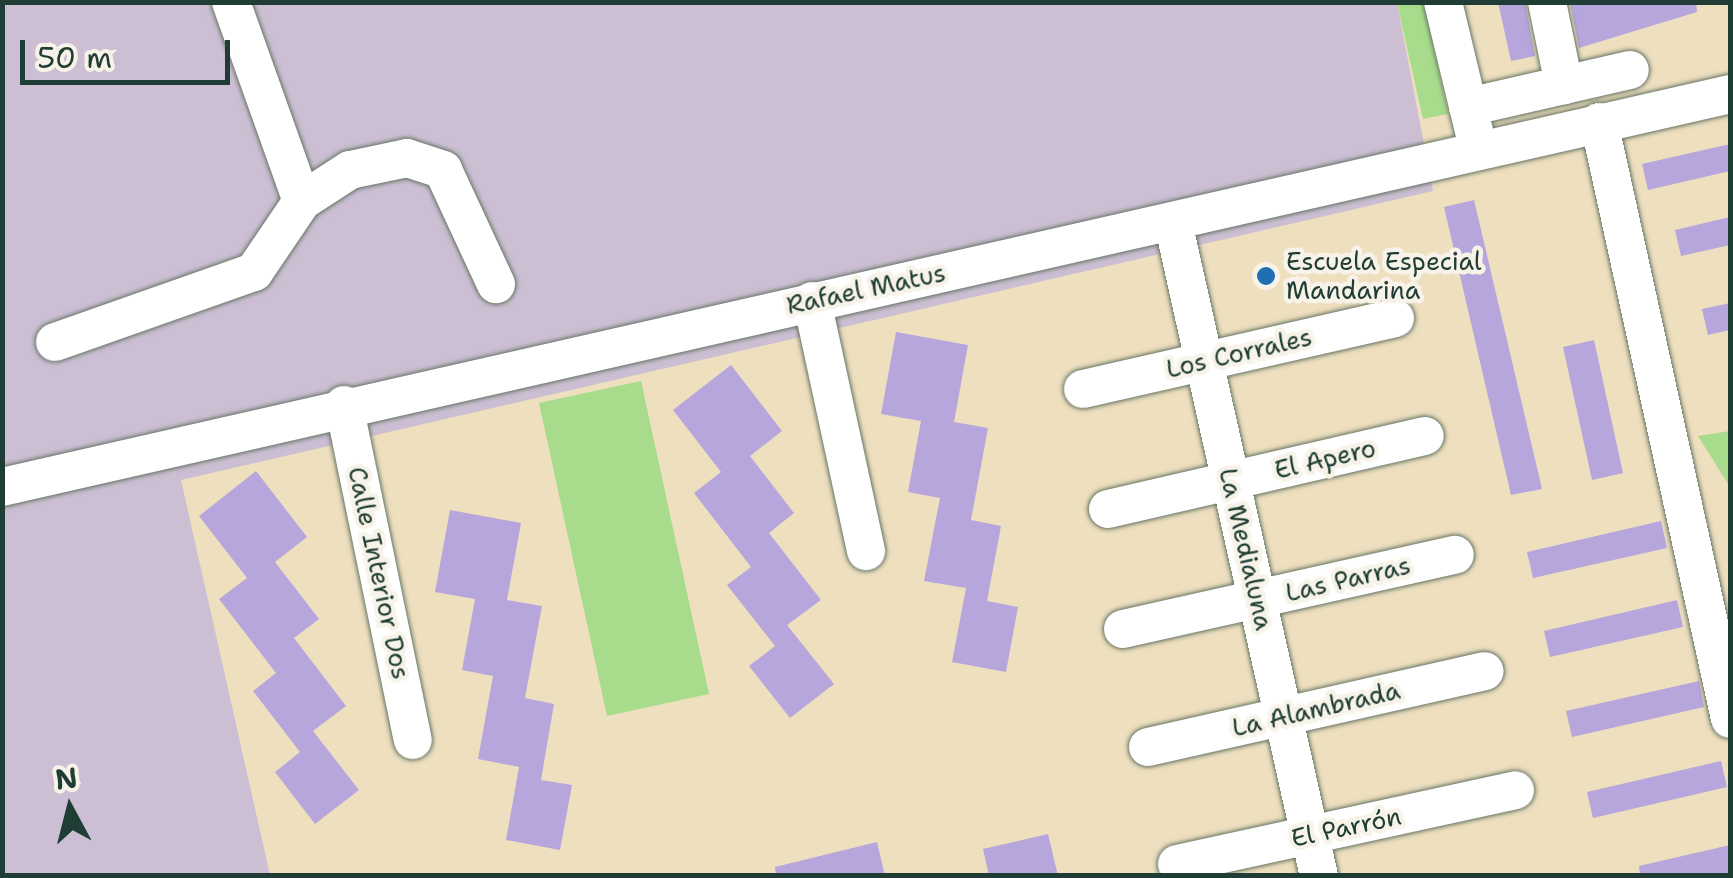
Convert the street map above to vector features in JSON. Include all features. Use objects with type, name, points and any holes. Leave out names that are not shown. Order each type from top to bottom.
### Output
[{"type":"street","points":[[231,2],[302,202]]},
{"type":"street","points":[[1443,2],[1478,150]]},
{"type":"street","points":[[1547,2],[1564,85]]},
{"type":"street","points":[[1468,107],[1630,70]]},
{"type":"street","name":"Rafael Matus","points":[[2,487],[344,405],[1730,94]]},
{"type":"street","points":[[1599,122],[1730,718]]},
{"type":"street","points":[[55,342],[254,272],[302,202],[350,170],[407,158],[443,170],[496,284]]},
{"type":"street","name":"La Medialuna","points":[[1173,222],[1320,876]]},
{"type":"street","points":[[812,301],[866,551]]},
{"type":"street","name":"Los Corrales","points":[[1083,388],[1395,318]]},
{"type":"street","name":"Calle Interior Dos","points":[[344,405],[413,740]]},
{"type":"street","name":"El Apero","points":[[1108,509],[1425,436]]},
{"type":"street","name":"Las Parras","points":[[1123,629],[1455,555]]},
{"type":"street","name":"La Alambrada","points":[[1148,747],[1484,671]]},
{"type":"street","name":"El Parrón","points":[[1177,864],[1515,790]]},
{"type":"shaded area","points":[[2,3],[1397,3],[1433,191],[181,480],[270,875],[3,875]]},
{"type":"green space","points":[[1397,3],[1424,3],[1448,114],[1423,119]]},
{"type":"green space","points":[[641,381],[709,694],[607,716],[539,403]]},
{"type":"green space","points":[[1730,431],[1730,487],[1698,436]]},
{"type":"building","points":[[1498,2],[1525,2],[1535,56],[1511,61]]},
{"type":"building","points":[[1570,2],[1696,2],[1697,12],[1579,48]]},
{"type":"building","points":[[1730,144],[1730,171],[1648,190],[1642,164]]},
{"type":"building","points":[[1474,200],[1542,489],[1511,495],[1444,207]]},
{"type":"building","points":[[1730,217],[1730,245],[1681,256],[1675,230]]},
{"type":"building","points":[[1730,303],[1730,330],[1708,335],[1702,309]]},
{"type":"building","points":[[896,332],[968,345],[954,422],[988,428],[971,520],[1001,526],[987,601],[1018,607],[1006,672],[952,662],[966,588],[924,581],[940,498],[908,492],[921,421],[881,414]]},
{"type":"building","points":[[1594,340],[1623,473],[1592,480],[1563,347]]},
{"type":"building","points":[[731,365],[782,431],[750,456],[794,513],[769,533],[821,600],[787,625],[834,684],[790,718],[749,666],[775,646],[727,585],[751,567],[694,493],[721,472],[673,410]]},
{"type":"building","points":[[256,471],[307,537],[275,562],[319,619],[294,638],[346,706],[313,731],[359,790],[315,824],[275,772],[300,752],[253,691],[276,673],[219,599],[247,578],[199,516]]},
{"type":"building","points":[[450,510],[521,523],[507,600],[542,606],[525,698],[554,704],[541,780],[572,785],[560,850],[506,840],[519,767],[478,759],[493,676],[462,670],[475,599],[435,592]]},
{"type":"building","points":[[1661,521],[1667,548],[1533,578],[1527,552]]},
{"type":"building","points":[[1677,600],[1683,627],[1550,657],[1544,631]]},
{"type":"building","points":[[1699,681],[1704,707],[1572,737],[1566,711]]},
{"type":"building","points":[[1721,761],[1727,787],[1593,818],[1587,792]]},
{"type":"building","points":[[1048,834],[1058,876],[989,876],[983,849]]},
{"type":"building","points":[[877,842],[885,876],[776,876],[775,867]]},
{"type":"building","points":[[1730,845],[1730,873],[1640,876],[1639,866]]},
{"type":"place","name":"Escuela Especial Mandarina","points":[[1266,276]]}]
